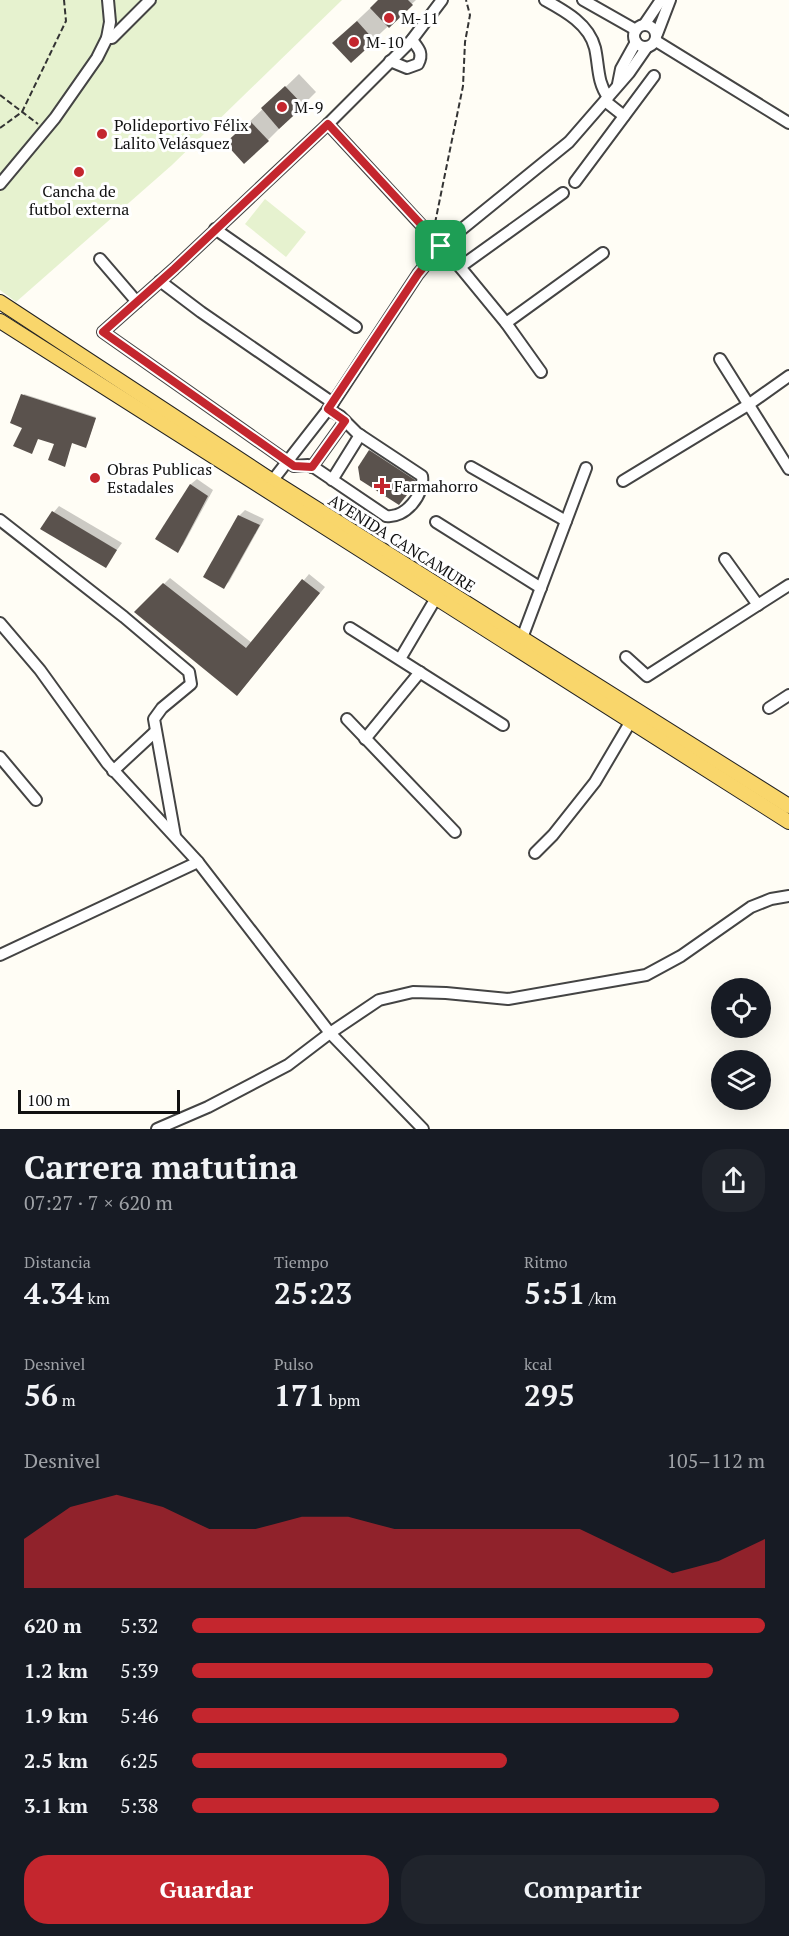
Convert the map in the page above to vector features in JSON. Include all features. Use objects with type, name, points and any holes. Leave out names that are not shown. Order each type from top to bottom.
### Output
[{"type":"main road","name":"AVENIDA CANCAMURE","points":[[0,302],[436,598],[789,822]]},
{"type":"main road","name":"AVENIDA CANCAMURE","points":[[0,321],[522,638],[789,806]]},
{"type":"street","points":[[0,184],[84,78],[107,38],[110,22],[108,0]]},
{"type":"street","points":[[107,38],[112,38],[150,0]]},
{"type":"street","points":[[160,280],[330,406],[351,429],[423,476],[423,485],[403,514],[386,516],[312,467],[294,466],[103,332],[328,124],[412,40],[442,0]]},
{"type":"street","points":[[545,0],[575,18],[590,37],[595,46],[601,88],[607,99],[624,116]]},
{"type":"street","points":[[583,0],[640,28],[652,27],[653,41]]},
{"type":"street","points":[[653,41],[640,46],[634,35],[661,0]]},
{"type":"street","points":[[268,485],[330,406],[418,274],[441,246],[561,149],[587,123],[653,41],[670,0]]},
{"type":"street","points":[[390,61],[407,68],[418,64],[421,60],[421,50],[412,40]]},
{"type":"street","points":[[653,41],[789,123]]},
{"type":"street","points":[[618,84],[621,69],[636,42]]},
{"type":"street","points":[[575,182],[654,76]]},
{"type":"street","points":[[328,124],[460,267],[506,323],[541,372]]},
{"type":"street","points":[[460,267],[563,193]]},
{"type":"street","points":[[215,229],[356,327]]},
{"type":"street","points":[[506,323],[603,253]]},
{"type":"street","points":[[100,259],[137,302]]},
{"type":"street","points":[[720,359],[789,469]]},
{"type":"street","points":[[622,481],[748,405],[789,376]]},
{"type":"street","points":[[312,467],[345,421]]},
{"type":"street","points":[[332,480],[360,435]]},
{"type":"street","points":[[471,467],[566,521]]},
{"type":"street","points":[[522,638],[586,468]]},
{"type":"street","points":[[0,520],[124,617],[189,672],[192,684],[156,714],[154,719],[176,837]]},
{"type":"street","points":[[436,522],[541,588]]},
{"type":"street","points":[[725,559],[758,605]]},
{"type":"street","points":[[626,657],[647,676],[789,585]]},
{"type":"street","points":[[399,659],[436,598]]},
{"type":"street","points":[[0,623],[40,670],[113,771],[198,862],[330,1033],[423,1129]]},
{"type":"street","points":[[350,628],[503,725]]},
{"type":"street","points":[[365,739],[420,672]]},
{"type":"street","points":[[769,708],[789,695]]},
{"type":"street","points":[[347,719],[454,832]]},
{"type":"street","points":[[535,853],[595,782],[631,721]]},
{"type":"street","points":[[113,771],[156,732]]},
{"type":"street","points":[[0,757],[36,800]]},
{"type":"street","points":[[0,955],[198,862]]},
{"type":"street","points":[[157,1129],[208,1107],[288,1065],[379,1000],[413,992],[508,999],[646,975],[681,956],[751,907],[771,899],[789,896]]},
{"type":"path","points":[[0,128],[22,112],[66,21],[64,0]]},
{"type":"path","points":[[432,238],[463,86],[465,42],[470,15],[466,0]]},
{"type":"path","points":[[0,95],[45,130]]},
{"type":"green space","name":"Polideportivo Félix Lalito Velásquez","points":[[0,0],[342,0],[172,165],[16,302],[0,290]]},
{"type":"green space","points":[[265,199],[306,232],[286,257],[245,224]]},
{"type":"building","name":"M-11","points":[[378,0],[408,0],[413,5],[389,28],[370,8]]},
{"type":"building","name":"M-10","points":[[357,21],[375,41],[351,63],[332,43]]},
{"type":"building","name":"M-9","points":[[285,86],[304,106],[279,129],[261,108]]},
{"type":"building","points":[[250,121],[269,141],[244,164],[225,143]]},
{"type":"building","points":[[21,394],[96,418],[86,448],[72,443],[65,467],[48,460],[54,444],[38,439],[32,454],[13,446],[22,428],[10,423]]},
{"type":"building","name":"Farmahorro","points":[[369,450],[415,480],[414,486],[399,505],[360,480],[358,467]]},
{"type":"building","points":[[190,484],[208,496],[178,553],[155,539]]},
{"type":"building","points":[[52,511],[117,550],[106,568],[40,529]]},
{"type":"building","points":[[238,515],[260,525],[224,589],[203,577]]},
{"type":"building","points":[[302,579],[320,593],[237,696],[134,612],[163,583],[246,648]]},
{"type":"place","name":"M-11","points":[[389,18]]},
{"type":"place","name":"M-10","points":[[354,42]]},
{"type":"place","name":"M-9","points":[[282,107]]},
{"type":"place","name":"Polideportivo Félix Lalito Velásquez","points":[[102,134]]},
{"type":"place","name":"Cancha de futbol externa","points":[[79,172]]},
{"type":"place","name":"Obras Publicas Estadales","points":[[95,478]]},
{"type":"place","name":"Farmahorro","points":[[382,486]]},
{"type":"route","points":[[328,124],[441,246],[418,274],[328,409],[345,421],[312,467],[309,465],[294,466],[103,332],[174,269],[328,124]]}]
